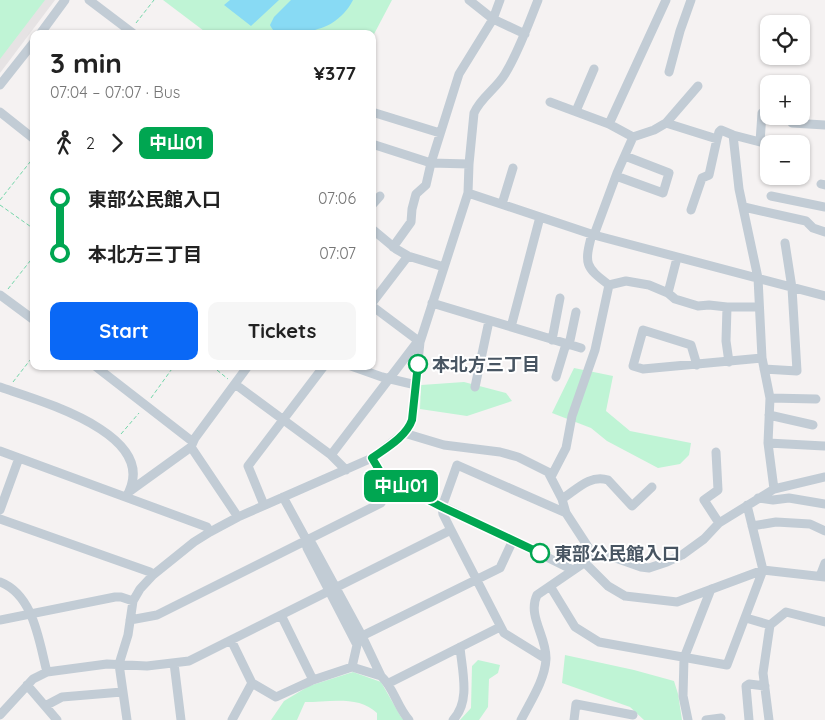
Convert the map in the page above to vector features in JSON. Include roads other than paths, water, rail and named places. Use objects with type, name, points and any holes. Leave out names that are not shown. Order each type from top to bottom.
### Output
[{"type":"street","points":[[43,30],[65,0]]},
{"type":"street","points":[[89,0],[129,30]]},
{"type":"street","points":[[469,0],[493,19],[525,34]]},
{"type":"street","points":[[393,247],[411,222],[416,194],[426,185],[459,74],[493,19],[500,0]]},
{"type":"street","points":[[127,720],[119,664],[128,635],[133,601],[140,589],[153,575],[194,542],[238,517],[372,458],[404,433],[412,420],[419,341],[468,193],[474,113],[477,105],[505,73],[525,34],[538,0]]},
{"type":"street","points":[[609,124],[666,0]]},
{"type":"street","points":[[670,72],[690,0]]},
{"type":"street","points":[[0,85],[30,47]]},
{"type":"street","points":[[576,111],[594,69]]},
{"type":"street","points":[[609,286],[592,272],[586,256],[624,156],[633,137],[654,130],[666,123],[698,86]]},
{"type":"street","points":[[550,102],[609,124],[633,137]]},
{"type":"street","points":[[0,112],[30,136]]},
{"type":"street","points":[[376,113],[440,133]]},
{"type":"street","points":[[666,123],[717,139]]},
{"type":"street","points":[[691,210],[702,178],[709,174],[719,132],[721,130],[760,142],[761,125]]},
{"type":"street","points":[[810,125],[825,125]]},
{"type":"street","points":[[733,135],[736,172],[758,278],[762,358],[770,398],[768,443],[774,488]]},
{"type":"street","points":[[376,145],[431,163],[469,164]]},
{"type":"street","points":[[616,176],[663,193],[669,173],[624,156]]},
{"type":"street","points":[[502,204],[514,168]]},
{"type":"street","points":[[468,193],[593,235],[825,296]]},
{"type":"street","points":[[376,200],[380,196]]},
{"type":"street","points":[[771,196],[825,207]]},
{"type":"street","points":[[744,207],[806,222],[813,228],[825,232]]},
{"type":"street","points":[[511,327],[540,217]]},
{"type":"street","points":[[376,232],[393,247],[408,256],[444,267]]},
{"type":"street","points":[[764,369],[797,371],[792,288],[785,243]]},
{"type":"street","points":[[376,299],[408,256]]},
{"type":"street","points":[[668,293],[677,258]]},
{"type":"street","points":[[609,286],[626,281],[649,285],[668,293],[675,299],[698,306],[710,304],[727,307],[760,307]]},
{"type":"street","points":[[551,477],[566,448],[572,416],[595,350],[609,286]]},
{"type":"street","points":[[1,297],[30,317]]},
{"type":"street","points":[[552,340],[560,298]]},
{"type":"street","points":[[432,303],[581,348]]},
{"type":"street","points":[[376,307],[419,341]]},
{"type":"street","points":[[727,307],[726,341],[729,362]]},
{"type":"street","points":[[556,377],[568,344],[576,312]]},
{"type":"street","points":[[475,387],[489,321]]},
{"type":"street","points":[[697,365],[690,345],[643,330],[633,366],[643,369],[697,365],[762,358]]},
{"type":"street","points":[[331,455],[419,341]]},
{"type":"street","points":[[100,370],[192,444],[238,517]]},
{"type":"street","points":[[128,494],[192,444],[245,370]]},
{"type":"street","points":[[264,506],[248,466],[321,370]]},
{"type":"street","points":[[363,370],[389,379],[416,385]]},
{"type":"street","points":[[235,384],[331,455],[346,470]]},
{"type":"street","points":[[4,389],[58,408],[92,424],[116,440],[130,458],[134,469],[128,494]]},
{"type":"street","points":[[770,398],[816,399]]},
{"type":"street","points":[[769,415],[813,425]]},
{"type":"street","points":[[404,433],[444,445],[518,456],[548,472],[562,500],[566,513],[594,556]]},
{"type":"street","points":[[768,443],[824,446]]},
{"type":"street","points":[[0,452],[128,494],[207,527],[210,532]]},
{"type":"street","points":[[716,452],[718,490],[704,500],[719,522]]},
{"type":"street","points":[[0,510],[18,458]]},
{"type":"street","points":[[372,458],[381,473],[394,482],[573,570]]},
{"type":"street","points":[[546,659],[504,633],[500,628],[443,514],[442,507],[457,465],[566,513]]},
{"type":"street","points":[[521,720],[539,684],[546,659],[544,642],[534,614],[534,602],[537,595],[594,556],[607,555],[648,568],[667,562],[682,555],[704,539],[719,522],[774,488],[825,477]]},
{"type":"street","points":[[562,500],[594,479],[603,478],[608,480],[632,506],[650,493]]},
{"type":"street","points":[[130,620],[157,615],[382,503],[394,482]]},
{"type":"street","points":[[283,497],[307,541],[312,544],[357,645],[352,667]]},
{"type":"street","points":[[758,498],[773,500],[789,498],[825,504]]},
{"type":"street","points":[[550,586],[575,627],[599,642],[727,665],[763,570],[747,505]]},
{"type":"street","points":[[0,519],[150,572],[153,575]]},
{"type":"street","points":[[752,526],[776,522],[810,524],[825,531]]},
{"type":"street","points":[[0,715],[27,685],[47,672],[107,664],[148,666],[189,662],[451,530]]},
{"type":"street","points":[[362,636],[500,568],[512,540]]},
{"type":"street","points":[[584,562],[608,586],[625,596],[677,602],[763,570],[822,577],[825,563]]},
{"type":"street","points":[[0,582],[6,584],[19,596],[30,612],[47,672]]},
{"type":"street","points":[[333,589],[362,636],[380,676]]},
{"type":"street","points":[[688,720],[683,696],[684,658],[711,589]]},
{"type":"street","points":[[0,620],[30,612],[115,597],[133,601]]},
{"type":"street","points":[[769,720],[763,673],[770,625],[786,612],[825,622]]},
{"type":"street","points":[[281,615],[313,680]]},
{"type":"street","points":[[746,618],[770,625]]},
{"type":"street","points":[[389,683],[500,628]]},
{"type":"street","points":[[231,640],[252,683],[276,697],[313,680],[352,667],[380,676],[389,683],[404,715],[409,720]]},
{"type":"street","points":[[453,720],[460,712],[464,694],[460,647]]},
{"type":"street","points":[[174,663],[181,720]]},
{"type":"street","points":[[232,720],[252,683]]},
{"type":"street","points":[[749,720],[746,686],[749,684],[765,686]]},
{"type":"street","points":[[27,685],[57,720]]},
{"type":"street","points":[[45,706],[62,697],[122,692]]},
{"type":"street","points":[[574,720],[576,704],[633,715]]},
{"type":"street","points":[[706,720],[721,718]]},
{"type":"water","points":[[230,0],[279,0],[251,26],[224,5]]},
{"type":"water","points":[[291,0],[353,0],[341,16],[327,26],[315,30],[273,30],[270,25],[274,17]]},
{"type":"place","name":"本北方三丁目","points":[[418,364]]},
{"type":"place","name":"東部公民館入口","points":[[540,553]]}]
